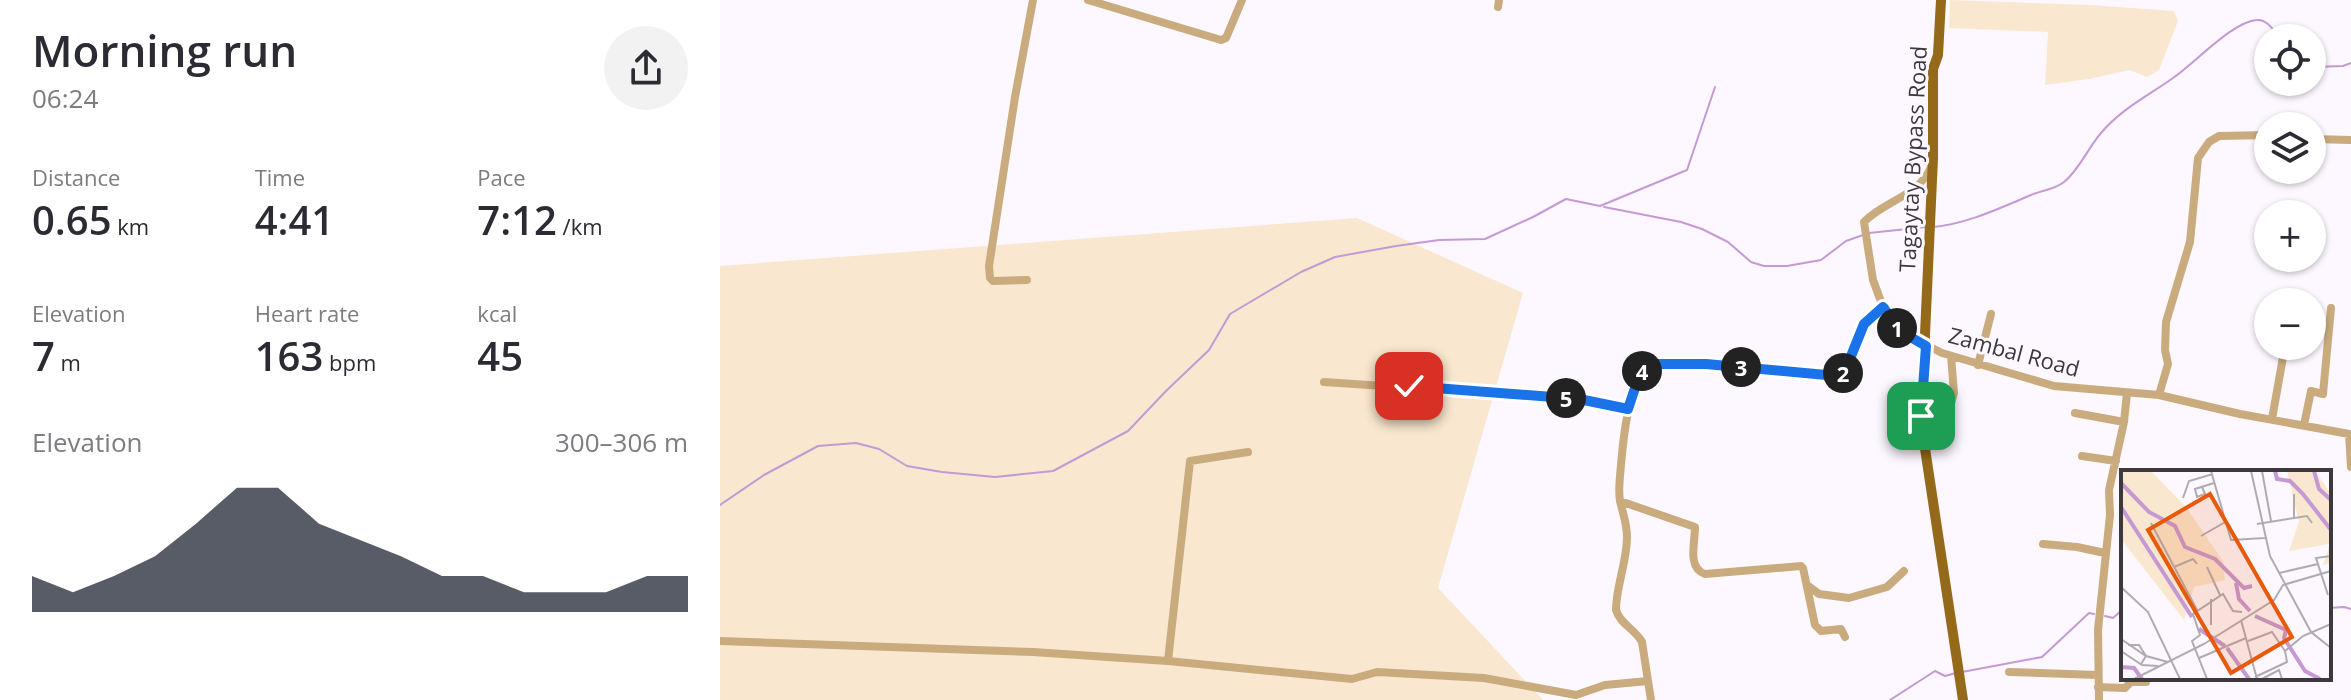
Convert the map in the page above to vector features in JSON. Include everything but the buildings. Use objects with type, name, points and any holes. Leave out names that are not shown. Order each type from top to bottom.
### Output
[{"type":"main road","name":"Tagaytay Bypass Road","points":[[1941,0],[1938,55],[1933,69],[1933,158],[1921,429],[1963,700]]},
{"type":"street","points":[[1027,280],[993,281],[989,266],[1033,0]]},
{"type":"street","points":[[1088,0],[1221,40],[1226,38],[1242,0]]},
{"type":"street","points":[[2159,395],[2168,364],[2166,322],[2190,242],[2198,158],[2209,142],[2219,136],[2254,135]]},
{"type":"street","points":[[2326,139],[2351,140]]},
{"type":"street","name":"Zambal Road","points":[[1933,158],[1924,180],[1866,219],[1866,241],[1875,286],[1883,307],[1900,331],[1951,356],[2054,386],[2159,395],[2349,434]]},
{"type":"street","points":[[1651,700],[1640,638],[1618,617],[1616,610],[1627,537],[1619,482],[1628,409],[1640,373],[1646,364],[1706,364],[1841,375],[1864,324],[1883,307]]},
{"type":"street","points":[[2304,425],[2311,391],[2323,394],[2331,308]]},
{"type":"street","points":[[1978,365],[1991,314]]},
{"type":"street","points":[[1945,424],[1954,393],[1951,356]]},
{"type":"street","points":[[2272,419],[2283,360]]},
{"type":"street","points":[[1324,382],[1579,399],[1628,409]]},
{"type":"street","points":[[2099,700],[2098,630],[2110,515],[2109,490],[2118,468],[2127,393]]},
{"type":"street","points":[[2075,413],[2124,422]]},
{"type":"street","points":[[2351,423],[2351,467]]},
{"type":"street","points":[[1168,661],[1190,461],[1248,452]]},
{"type":"street","points":[[2082,456],[2118,468]]},
{"type":"street","points":[[1620,501],[1695,527],[1694,564],[1698,572],[1803,568],[1817,628],[1821,631],[1841,629],[1845,637]]},
{"type":"street","points":[[2043,544],[2105,553]]},
{"type":"street","points":[[1806,584],[1819,594],[1855,597],[1887,587],[1904,571]]},
{"type":"street","points":[[720,641],[1033,652],[1357,679],[1377,672],[1484,678],[1576,695],[1605,685],[1648,681]]},
{"type":"street","points":[[2009,672],[2098,675]]},
{"type":"street","points":[[2098,687],[2125,688],[2131,682],[2146,682]]},
{"type":"shaded area","points":[[1950,0],[2174,11],[2178,21],[2159,70],[2147,77],[2130,70],[2045,85],[2048,32],[1949,28]]},
{"type":"shaded area","points":[[1357,218],[1523,293],[1438,588],[1543,700],[720,700],[720,266]]},
{"type":"waterway","points":[[1933,227],[1971,219],[2060,185],[2109,124],[2135,103],[2247,22],[2261,20],[2268,24]]},
{"type":"waterway","points":[[2326,67],[2351,63]]},
{"type":"waterway","points":[[720,505],[764,475],[818,446],[856,443],[879,449],[907,466],[942,472],[995,477],[1053,471],[1128,431],[1209,350],[1230,314],[1301,272],[1335,257],[1396,246],[1439,240],[1485,239],[1566,199],[1600,206],[1687,170],[1715,87]]},
{"type":"waterway","points":[[1604,207],[1702,229],[1728,242],[1751,262],[1764,266],[1787,266],[1821,260],[1846,241],[1863,235]]},
{"type":"waterway","points":[[1869,233],[1926,227]]},
{"type":"waterway","points":[[2331,608],[2351,609]]},
{"type":"waterway","points":[[2105,616],[2113,618],[2121,611]]},
{"type":"waterway","points":[[1962,672],[2042,657],[2089,613],[2094,614]]},
{"type":"waterway","points":[[1890,700],[1935,671],[1945,676],[1956,673]]},
{"type":"route","points":[[1409,386],[1579,399],[1628,409],[1646,364],[1706,364],[1837,376],[1844,372],[1864,324],[1883,307],[1900,331],[1926,346],[1921,416]]}]
